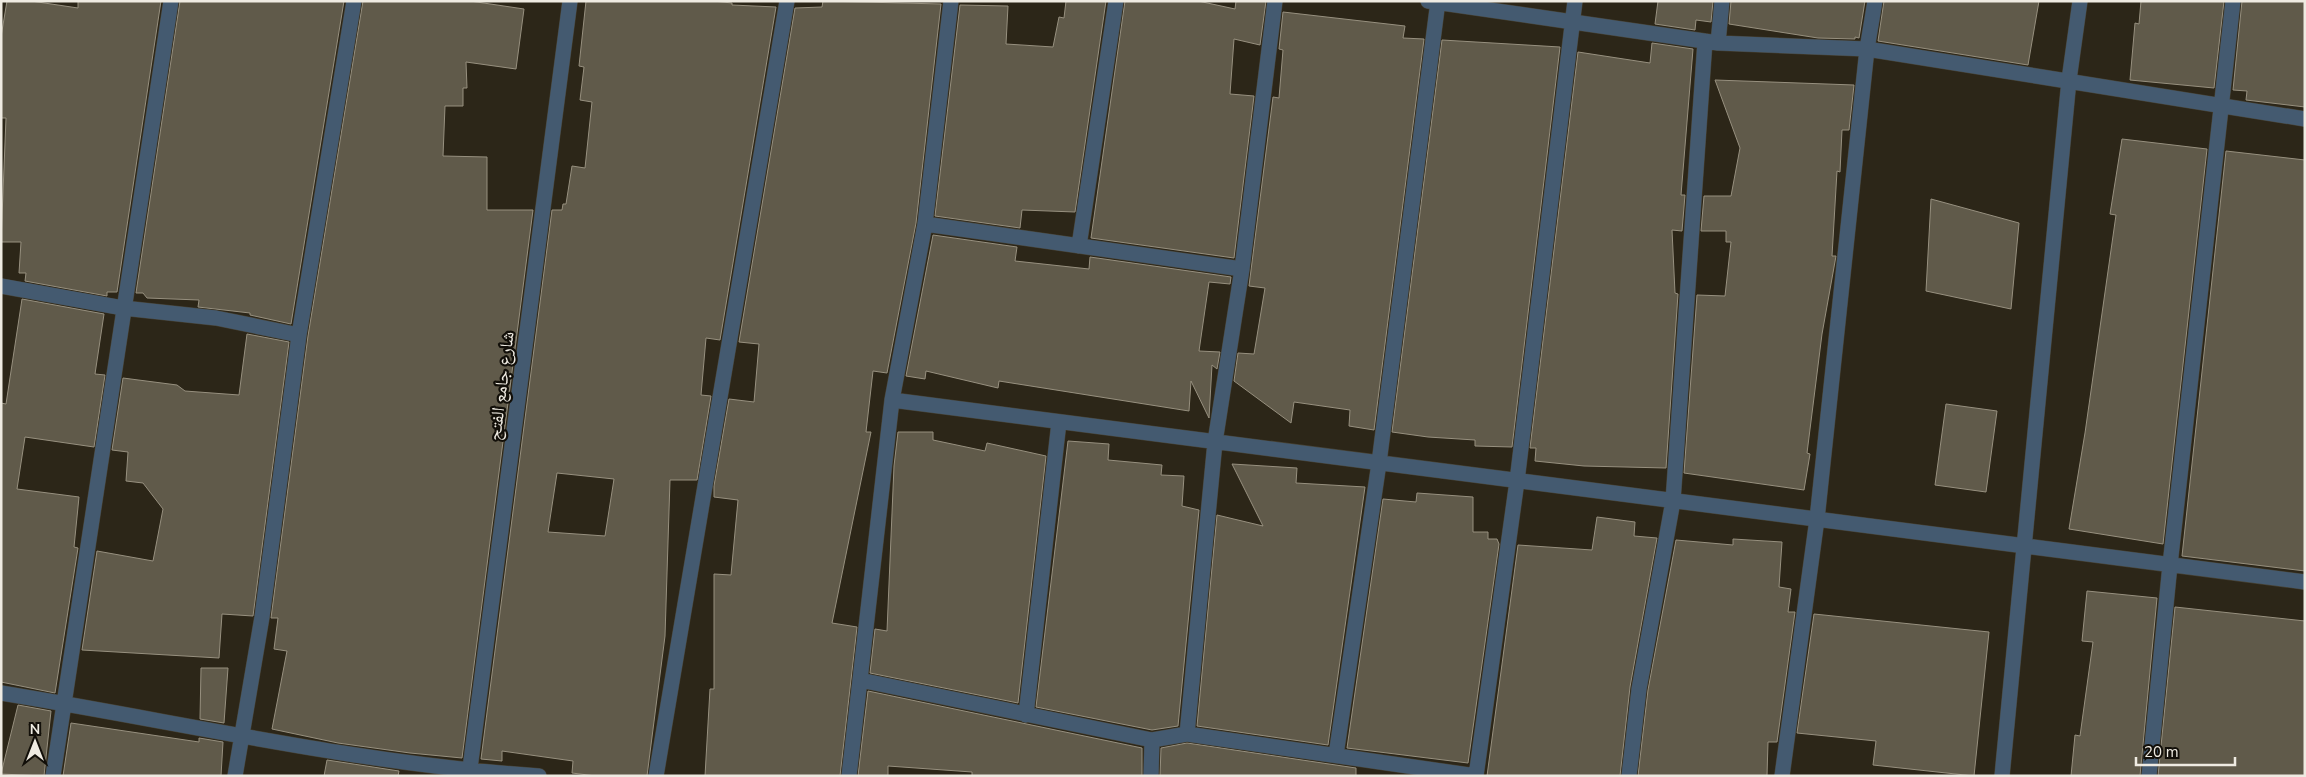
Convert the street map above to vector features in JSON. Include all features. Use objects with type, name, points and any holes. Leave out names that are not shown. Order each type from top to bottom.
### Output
[{"type":"street","points":[[53,776],[171,1]]},
{"type":"street","points":[[235,776],[262,617],[299,335],[354,1]]},
{"type":"street","name":"شارع جامع الفتح","points":[[470,774],[570,1]]},
{"type":"street","points":[[656,776],[787,1]]},
{"type":"street","points":[[849,776],[892,400],[925,224],[951,1]]},
{"type":"street","points":[[1079,246],[1116,1]]},
{"type":"street","points":[[1187,734],[1215,442],[1242,269],[1275,1]]},
{"type":"street","points":[[860,680],[1152,740],[1187,734],[1476,776],[1517,481],[1575,1]]},
{"type":"street","points":[[1628,776],[1639,689],[1673,501],[1711,42],[1722,1]]},
{"type":"street","points":[[1782,776],[1817,519],[1867,49],[1875,1]]},
{"type":"street","points":[[2002,776],[2069,80],[2080,1]]},
{"type":"street","points":[[2149,776],[2170,565],[2223,106],[2233,1]]},
{"type":"street","points":[[1336,755],[1380,463],[1435,2],[1711,42],[1867,49],[2305,119]]},
{"type":"street","points":[[925,224],[1242,269]]},
{"type":"street","points":[[1,286],[123,308],[216,318],[299,335]]},
{"type":"street","points":[[892,400],[2305,582]]},
{"type":"street","points":[[1026,715],[1059,422]]},
{"type":"street","points":[[1,693],[241,736],[470,774],[539,776]]},
{"type":"street","points":[[1151,776],[1152,740]]},
{"type":"building","points":[[7,1],[31,1],[78,8],[78,1],[161,1],[117,292],[107,292],[107,296],[25,281],[26,273],[19,273],[21,242],[1,242],[6,118],[1,118],[1,37]]},
{"type":"building","points":[[180,1],[344,1],[291,324],[250,315],[250,313],[198,307],[199,300],[147,298],[143,293],[136,293]]},
{"type":"building","points":[[363,1],[470,1],[524,9],[516,69],[466,62],[467,88],[463,88],[463,106],[445,106],[443,156],[487,157],[487,210],[533,210],[462,758],[338,743],[272,729],[287,651],[274,649],[278,618],[271,618],[308,336]]},
{"type":"building","points":[[586,1],[713,1],[732,3],[732,5],[776,7],[720,340],[706,338],[701,395],[711,396],[697,480],[670,480],[665,636],[647,776],[596,776],[572,773],[573,761],[502,751],[502,761],[481,759],[552,210],[562,210],[563,204],[566,204],[572,166],[585,168],[592,102],[580,100],[584,67],[579,66]],"holes":[[[557,473],[614,479],[605,536],[548,532]]]},
{"type":"building","points":[[823,1],[941,4],[916,223],[887,373],[873,371],[866,432],[871,432],[832,623],[857,627],[840,776],[705,776],[710,689],[714,689],[714,574],[731,575],[738,500],[714,497],[714,486],[729,399],[754,402],[759,344],[739,342],[795,8],[822,7]]},
{"type":"building","points":[[1066,1],[1106,1],[1075,212],[1022,210],[1020,228],[935,216],[960,5],[1008,6],[1006,44],[1053,47],[1059,17],[1064,18]]},
{"type":"building","points":[[1125,1],[1198,1],[1235,9],[1236,1],[1266,1],[1260,45],[1234,39],[1230,94],[1254,96],[1234,258],[1091,238]]},
{"type":"building","points":[[1658,1],[1713,1],[1711,22],[1696,20],[1695,30],[1655,24]]},
{"type":"building","points":[[1731,1],[1865,1],[1859,38],[1855,37],[1855,39],[1818,38],[1729,24]]},
{"type":"building","points":[[1884,1],[2039,1],[2028,65],[1878,41]]},
{"type":"building","points":[[2141,1],[2224,1],[2214,88],[2130,80],[2135,23],[2139,24]]},
{"type":"building","points":[[2242,1],[2305,1],[2305,107],[2246,100],[2247,91],[2233,90]]},
{"type":"building","points":[[1283,12],[1405,26],[1403,38],[1424,39],[1374,430],[1349,426],[1350,410],[1294,402],[1291,423],[1234,381],[1238,353],[1254,354],[1265,288],[1249,286],[1273,97],[1279,98],[1283,50],[1279,49]]},
{"type":"building","points":[[1442,40],[1560,47],[1512,447],[1475,446],[1475,440],[1428,437],[1392,432]]},
{"type":"building","points":[[1652,43],[1693,49],[1681,195],[1685,195],[1682,231],[1672,230],[1675,293],[1678,294],[1666,468],[1584,466],[1535,461],[1536,448],[1530,448],[1578,52],[1650,63]]},
{"type":"building","points":[[1715,80],[1854,85],[1849,130],[1842,130],[1840,172],[1837,171],[1832,256],[1836,256],[1822,334],[1807,453],[1810,454],[1804,490],[1684,473],[1697,295],[1725,296],[1731,242],[1726,242],[1726,231],[1701,231],[1704,196],[1731,196],[1740,148]]},
{"type":"building","points":[[2122,139],[2207,149],[2163,544],[2069,529],[2085,433],[2116,215],[2110,214]]},
{"type":"building","points":[[2226,151],[2305,160],[2305,571],[2182,556]]},
{"type":"building","points":[[1931,199],[2019,223],[2011,309],[1926,291]]},
{"type":"building","points":[[933,235],[1017,247],[1015,261],[1089,269],[1090,257],[1231,277],[1230,284],[1209,282],[1199,351],[1220,352],[1217,369],[1212,365],[1209,418],[1191,381],[1189,411],[999,381],[998,388],[926,371],[925,379],[906,376]]},
{"type":"building","points":[[22,299],[104,314],[95,374],[105,375],[94,447],[25,437],[17,489],[79,497],[74,547],[78,548],[55,693],[1,682],[1,403],[6,404]]},
{"type":"building","points":[[247,334],[289,342],[253,616],[222,614],[219,658],[82,650],[97,551],[153,561],[163,509],[143,483],[126,481],[128,452],[112,450],[123,378],[177,385],[185,391],[239,395]]},
{"type":"building","points":[[1946,404],[1997,411],[1986,492],[1935,485]]},
{"type":"building","points":[[898,432],[933,432],[933,440],[985,451],[987,443],[1046,456],[1018,703],[870,673],[875,629],[887,631],[894,466]]},
{"type":"building","points":[[1068,441],[1109,444],[1108,460],[1162,465],[1161,475],[1184,476],[1182,506],[1199,510],[1178,726],[1152,730],[1036,707]]},
{"type":"building","points":[[1232,464],[1297,468],[1296,483],[1365,487],[1328,745],[1197,726],[1217,515],[1263,526]]},
{"type":"building","points":[[1417,493],[1473,497],[1473,532],[1488,532],[1488,539],[1497,539],[1499,544],[1468,763],[1347,748],[1383,499],[1416,502]]},
{"type":"building","points":[[1597,517],[1635,522],[1634,536],[1657,538],[1630,687],[1620,776],[1487,776],[1518,545],[1592,550]]},
{"type":"building","points":[[1733,539],[1782,542],[1779,587],[1791,589],[1788,612],[1795,612],[1777,742],[1768,742],[1767,776],[1638,776],[1648,690],[1676,540],[1733,545]]},
{"type":"building","points":[[2087,591],[2157,598],[2140,776],[2071,776],[2075,735],[2080,736],[2093,642],[2082,641]]},
{"type":"building","points":[[2175,607],[2305,621],[2305,776],[2158,776]]},
{"type":"building","points":[[1814,614],[1989,632],[1974,776],[1873,765],[1876,741],[1797,733]]},
{"type":"building","points":[[201,668],[228,668],[224,723],[200,719]]},
{"type":"building","points":[[868,691],[1142,748],[1142,776],[972,776],[972,772],[888,766],[888,776],[858,776]]},
{"type":"building","points":[[18,705],[51,711],[44,776],[1,774]]},
{"type":"building","points":[[71,723],[199,742],[199,738],[223,742],[221,776],[63,776]]},
{"type":"building","points":[[1187,743],[1356,768],[1356,776],[1160,776],[1161,748]]},
{"type":"building","points":[[327,760],[399,771],[398,776],[324,776]]}]
